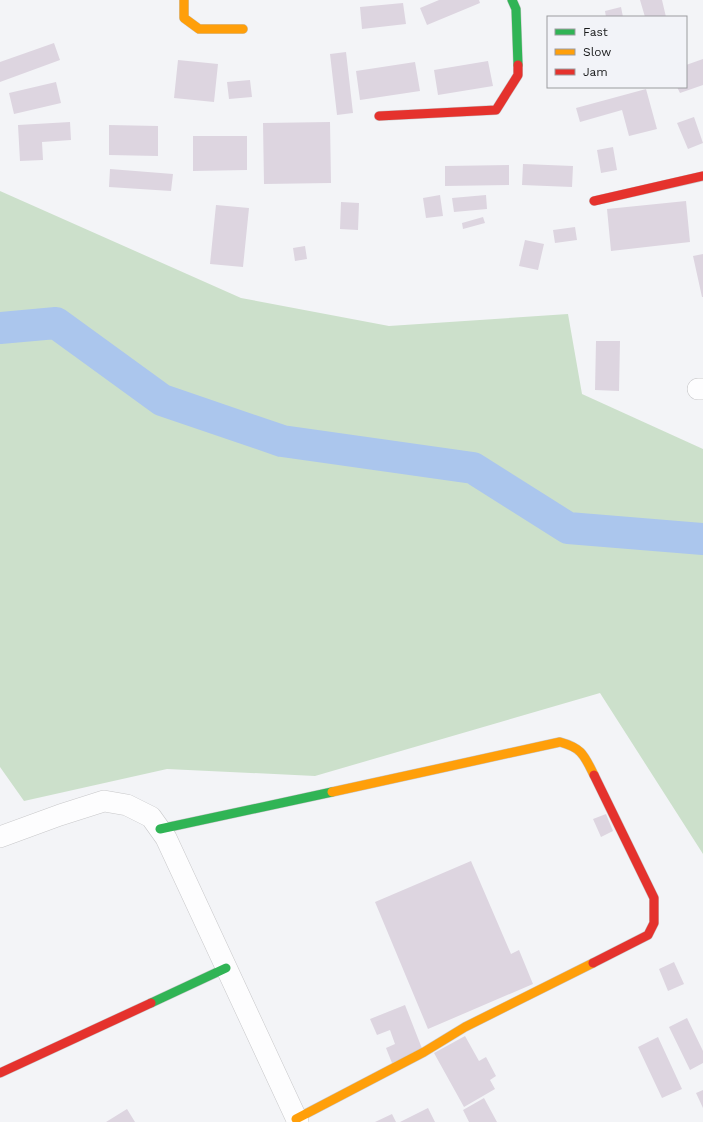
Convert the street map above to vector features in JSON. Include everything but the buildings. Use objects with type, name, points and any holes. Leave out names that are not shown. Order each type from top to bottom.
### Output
[{"type":"street","points":[[184,0],[184,18],[199,29],[243,29]]},
{"type":"street","points":[[379,116],[496,110],[518,75],[516,9],[512,0]]},
{"type":"street","points":[[594,201],[703,176]]},
{"type":"street","points":[[0,838],[60,815],[104,801],[127,805],[151,817],[166,838],[297,1120],[424,1052],[464,1027],[648,935],[654,923],[654,898],[585,757],[575,746],[560,742],[160,829]]},
{"type":"street","points":[[0,1073],[226,968]]},
{"type":"green space","points":[[0,191],[241,298],[389,326],[568,314],[582,394],[703,449],[703,854],[600,693],[315,776],[167,769],[24,801],[0,767]]},
{"type":"waterway","points":[[0,328],[56,323],[162,400],[282,441],[473,468],[568,528],[703,539]]},
{"type":"traffic: fast","points":[[512,0],[516,9],[518,65]]},
{"type":"traffic: fast","points":[[160,829],[332,792]]},
{"type":"traffic: fast","points":[[151,1003],[226,968]]},
{"type":"traffic: slow","points":[[184,0],[184,18],[199,29],[243,29]]},
{"type":"traffic: slow","points":[[332,792],[560,742],[567,744],[582,753],[594,775]]},
{"type":"traffic: slow","points":[[296,1119],[424,1052],[465,1027],[593,963]]},
{"type":"traffic: jam","points":[[379,116],[496,110],[518,75],[518,65]]},
{"type":"traffic: jam","points":[[594,201],[703,176]]},
{"type":"traffic: jam","points":[[593,963],[648,935],[654,923],[654,898],[594,775]]},
{"type":"traffic: jam","points":[[0,1073],[151,1003]]}]
